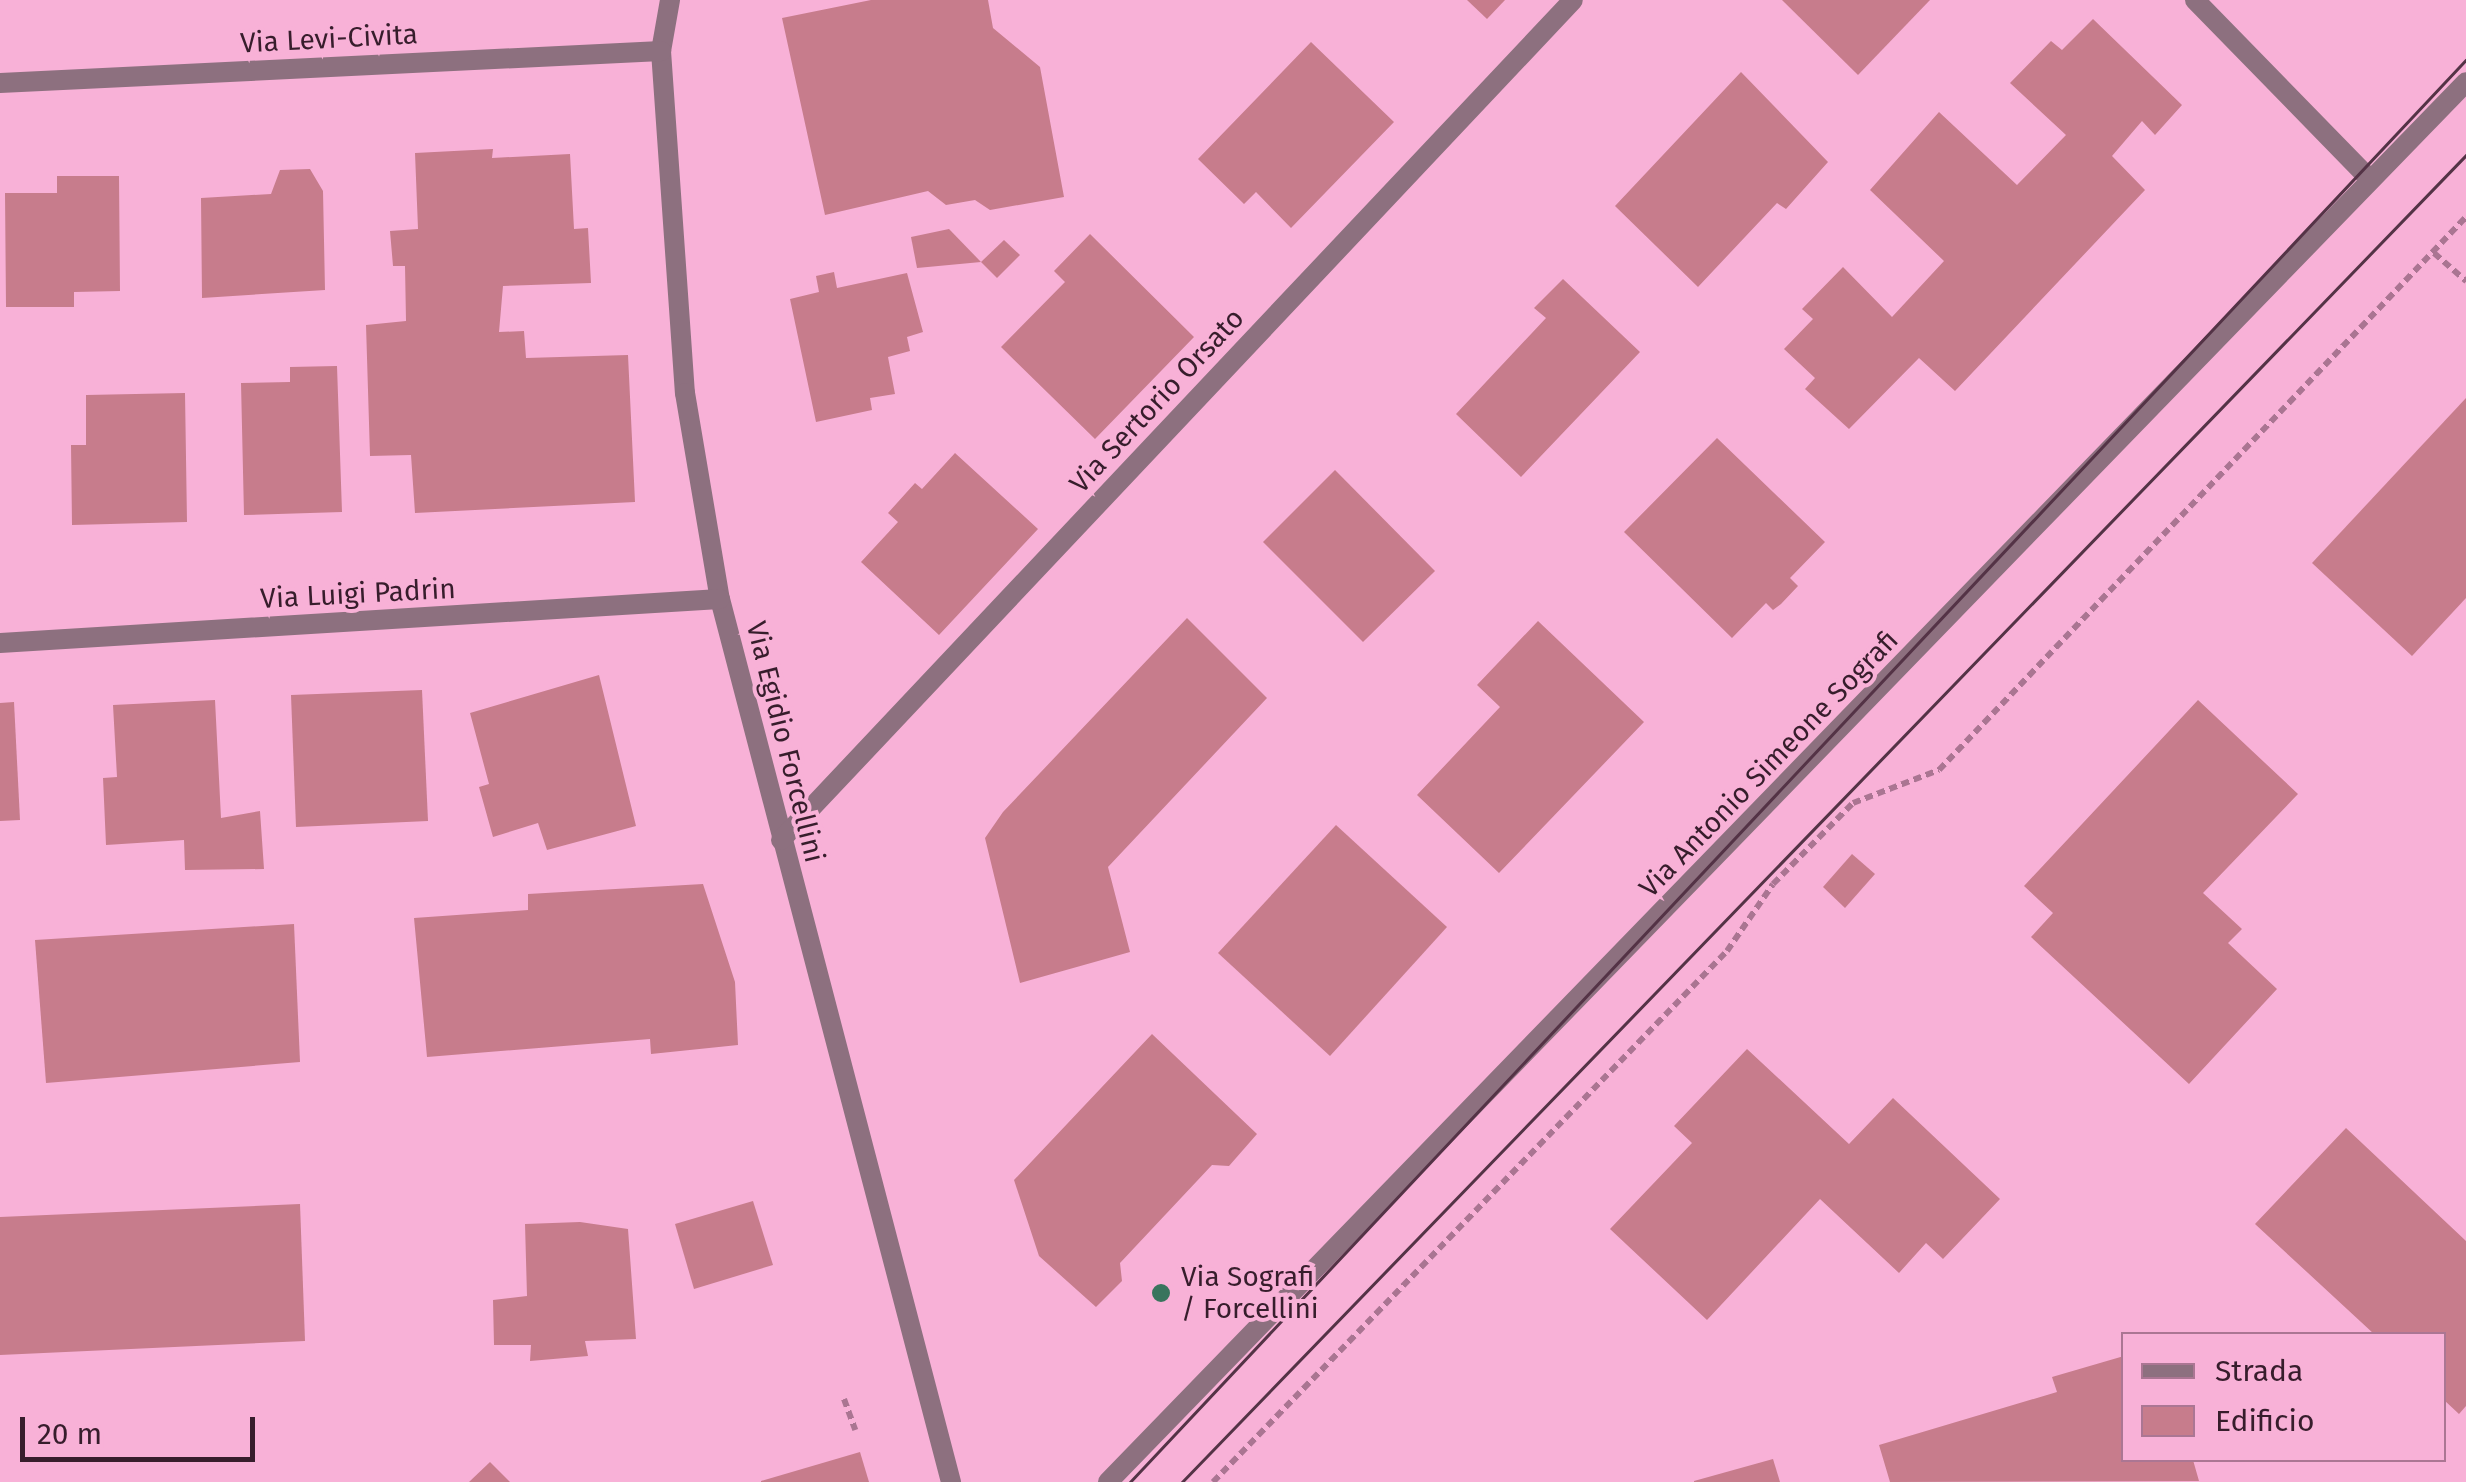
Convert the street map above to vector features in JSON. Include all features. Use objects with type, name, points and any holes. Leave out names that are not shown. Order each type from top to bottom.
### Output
[{"type":"street","name":"Via Egidio Forcellini","points":[[670,0],[661,51],[685,393],[720,600],[950,1482]]},
{"type":"street","name":"Via Sertorio Orsato","points":[[781,840],[1573,0]]},
{"type":"street","points":[[2195,0],[2369,178]]},
{"type":"street","name":"Via Levi-Civita","points":[[0,83],[661,51]]},
{"type":"street","name":"Via Antonio Simeone Sografi","points":[[1108,1482],[1688,889],[2369,178],[2466,82]]},
{"type":"street","name":"Via Luigi Padrin","points":[[0,643],[720,600]]},
{"type":"path","points":[[1213,1482],[1726,951],[1773,884],[1840,816],[1853,803],[1939,770],[2466,217]]},
{"type":"path","points":[[2434,252],[2466,281]]},
{"type":"path","points":[[844,1399],[855,1430]]},
{"type":"building","points":[[871,0],[988,0],[993,28],[1040,67],[1064,197],[990,210],[975,200],[946,205],[928,191],[825,215],[782,18]]},
{"type":"building","points":[[1467,0],[1505,0],[1487,19]]},
{"type":"building","points":[[1782,0],[1930,0],[1858,75]]},
{"type":"building","points":[[2093,19],[2182,105],[2155,135],[2142,121],[2112,156],[2145,190],[1955,391],[1919,358],[1849,429],[1805,389],[1815,378],[1784,349],[1813,319],[1802,309],[1843,267],[1892,317],[1944,261],[1870,190],[1939,112],[2017,185],[2066,135],[2010,83],[2051,41],[2062,50]]},
{"type":"building","points":[[1311,42],[1394,122],[1291,228],[1256,192],[1244,204],[1198,159]]},
{"type":"building","points":[[1741,72],[1828,162],[1786,209],[1777,203],[1698,287],[1615,206]]},
{"type":"building","points":[[493,149],[492,158],[570,154],[574,229],[588,228],[591,283],[503,286],[499,332],[524,331],[526,358],[628,355],[635,502],[415,513],[411,455],[370,456],[366,325],[406,321],[405,266],[393,266],[390,231],[418,229],[415,153]]},
{"type":"building","points":[[310,169],[323,191],[325,290],[202,298],[201,198],[271,194],[280,170]]},
{"type":"building","points":[[57,176],[119,176],[120,291],[74,292],[74,307],[6,307],[5,193],[57,193]]},
{"type":"building","points":[[949,229],[981,262],[917,268],[911,237]]},
{"type":"building","points":[[1090,234],[1194,337],[1095,439],[1001,347],[1065,282],[1054,271]]},
{"type":"building","points":[[1004,240],[1020,255],[997,278],[981,262]]},
{"type":"building","points":[[834,272],[837,288],[907,273],[923,332],[907,337],[910,351],[888,357],[895,394],[870,398],[872,410],[816,422],[790,299],[819,292],[816,276]]},
{"type":"building","points":[[1563,279],[1640,352],[1521,477],[1456,414],[1546,318],[1534,308]]},
{"type":"building","points":[[337,366],[342,512],[244,515],[241,383],[290,382],[290,367]]},
{"type":"building","points":[[185,393],[187,522],[72,525],[71,445],[86,445],[86,395]]},
{"type":"building","points":[[2466,398],[2466,598],[2412,656],[2312,563]]},
{"type":"building","points":[[1717,438],[1825,542],[1790,578],[1798,586],[1781,604],[1773,610],[1766,603],[1732,638],[1624,532]]},
{"type":"building","points":[[955,453],[1038,529],[939,635],[861,562],[898,522],[888,513],[915,483],[922,489]]},
{"type":"building","points":[[1335,470],[1435,571],[1363,642],[1263,542]]},
{"type":"building","points":[[1187,618],[1267,698],[1108,867],[1130,952],[1020,983],[985,838],[1003,812]]},
{"type":"building","points":[[1538,621],[1644,722],[1499,873],[1417,795],[1500,707],[1477,685]]},
{"type":"building","points":[[599,675],[636,826],[547,850],[538,823],[493,837],[479,787],[489,784],[470,713]]},
{"type":"building","points":[[422,690],[428,821],[296,827],[291,695]]},
{"type":"building","points":[[215,700],[221,818],[260,811],[264,869],[185,870],[184,840],[106,845],[103,778],[117,777],[113,705]]},
{"type":"building","points":[[2198,700],[2298,794],[2203,893],[2242,929],[2228,943],[2277,989],[2189,1084],[2031,937],[2053,913],[2024,886]]},
{"type":"building","points":[[14,702],[20,820],[0,821],[0,703]]},
{"type":"building","points":[[1336,825],[1447,927],[1330,1056],[1218,953]]},
{"type":"building","points":[[1852,854],[1875,874],[1845,908],[1823,887]]},
{"type":"building","points":[[703,884],[735,982],[738,1045],[651,1054],[650,1039],[427,1057],[414,918],[528,910],[528,894]]},
{"type":"building","points":[[294,924],[300,1062],[46,1083],[35,940]]},
{"type":"building","points":[[1152,1034],[1257,1134],[1229,1166],[1212,1165],[1120,1263],[1122,1281],[1096,1307],[1039,1256],[1014,1180]]},
{"type":"building","points":[[1747,1049],[1849,1144],[1893,1098],[2000,1199],[1943,1259],[1926,1243],[1899,1273],[1820,1199],[1707,1320],[1610,1229],[1692,1143],[1674,1126]]},
{"type":"building","points":[[2346,1128],[2466,1241],[2466,1406],[2459,1414],[2446,1402],[2446,1332],[2372,1332],[2255,1224]]},
{"type":"building","points":[[753,1201],[773,1265],[694,1289],[675,1224]]},
{"type":"building","points":[[300,1204],[305,1341],[0,1355],[0,1217]]},
{"type":"building","points":[[580,1222],[628,1229],[636,1339],[585,1341],[588,1356],[530,1361],[531,1345],[494,1345],[493,1300],[527,1296],[525,1224]]},
{"type":"building","points":[[2121,1357],[2121,1462],[2194,1462],[2199,1481],[1890,1482],[1879,1445],[2057,1392],[2052,1377]]},
{"type":"building","points":[[860,1452],[869,1482],[761,1482],[761,1481]]},
{"type":"building","points":[[1773,1459],[1780,1482],[1694,1482],[1694,1481]]},
{"type":"building","points":[[490,1462],[510,1482],[469,1482]]},
{"type":"tram line","points":[[1130,1482],[2466,60]]},
{"type":"tram line","points":[[1182,1482],[2466,155]]},
{"type":"place","name":"Via Sografi / Forcellini","points":[[1161,1293]]}]
